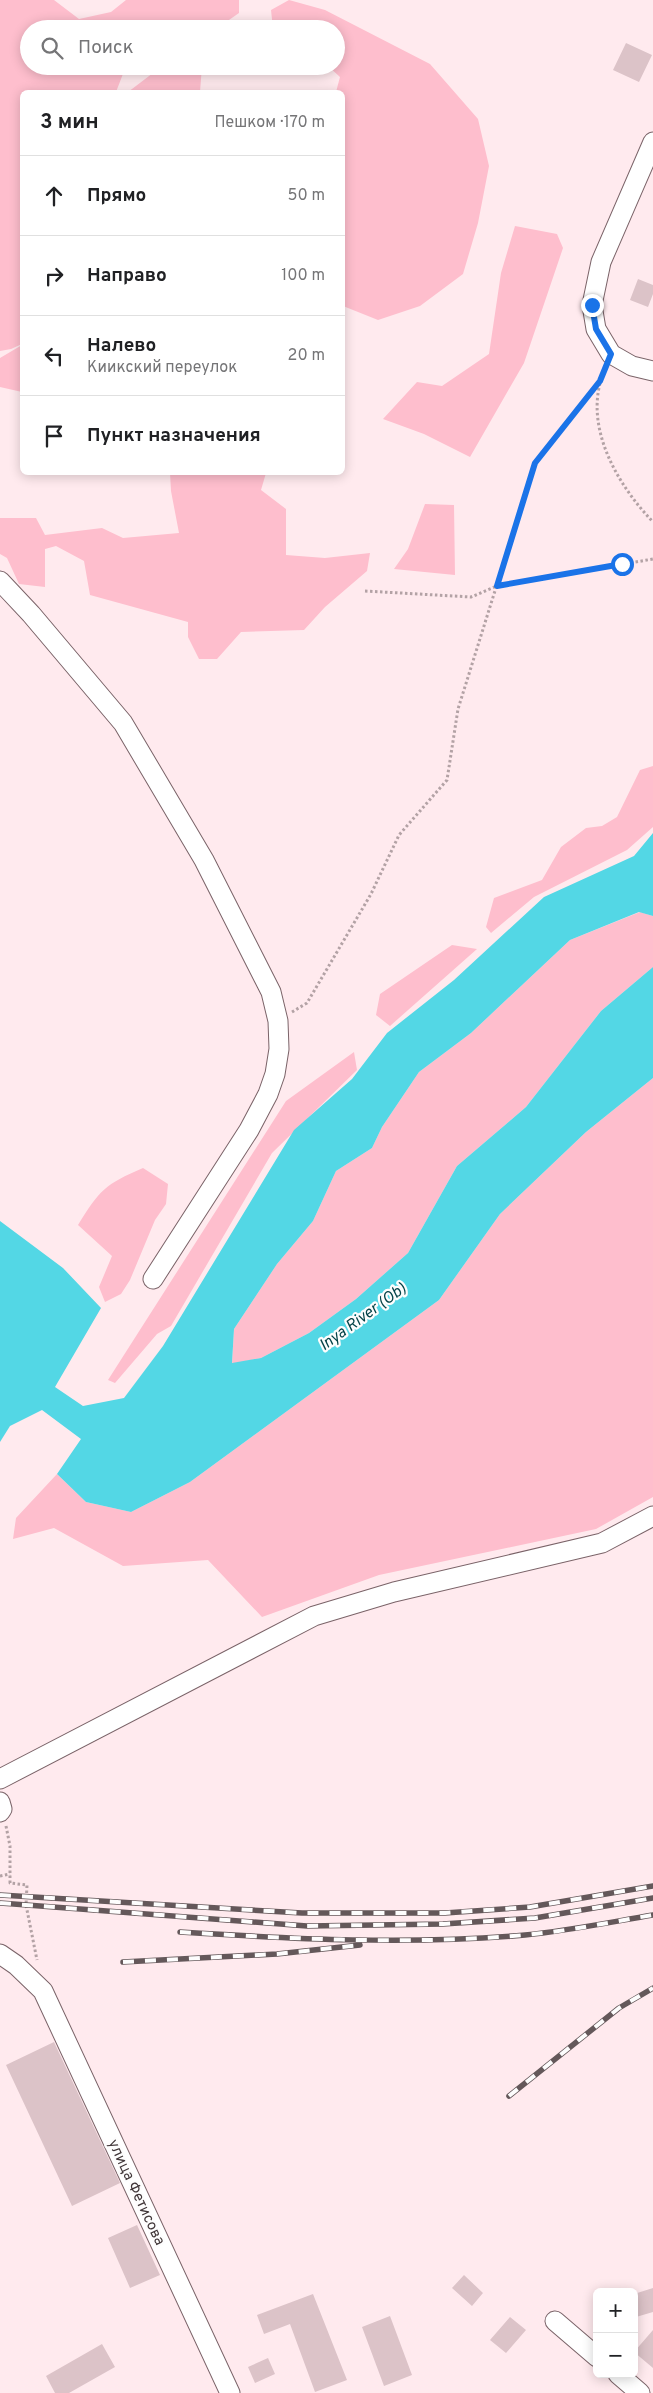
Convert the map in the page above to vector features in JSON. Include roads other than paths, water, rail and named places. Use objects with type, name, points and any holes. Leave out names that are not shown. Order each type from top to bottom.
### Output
[{"type":"street","points":[[653,142],[601,262],[592,305],[596,329],[611,354],[632,366],[653,371]]},
{"type":"street","points":[[0,581],[31,614],[124,723],[204,860],[271,992],[278,1021],[279,1049],[275,1074],[268,1094],[249,1130],[153,1279]]},
{"type":"street","points":[[0,1780],[314,1616],[394,1592],[602,1543],[653,1516]]},
{"type":"street","name":"улица Фетисова","points":[[0,1954],[43,1990],[230,2393]]},
{"type":"street","points":[[555,2322],[593,2354]]},
{"type":"street","points":[[623,2378],[640,2393]]},
{"type":"water","name":"Inya River (Ob)","points":[[653,833],[653,916],[639,912],[570,940],[471,1033],[419,1072],[382,1127],[372,1148],[336,1171],[313,1221],[277,1264],[234,1329],[232,1363],[261,1358],[309,1333],[356,1299],[408,1253],[457,1166],[526,1107],[601,1011],[653,967],[653,1078],[586,1132],[500,1214],[439,1300],[190,1482],[131,1512],[86,1502],[57,1474],[81,1439],[42,1410],[10,1426],[0,1442],[0,1221],[63,1268],[101,1308],[55,1387],[83,1406],[124,1398],[163,1346],[294,1130],[352,1079],[387,1033],[454,980],[544,897],[634,856]]},
{"type":"railway","points":[[0,1895],[302,1913],[445,1913],[530,1907],[653,1886]]},
{"type":"railway","points":[[0,1903],[307,1926],[443,1924],[535,1918],[653,1898]]},
{"type":"railway","points":[[180,1932],[309,1939],[439,1940],[525,1935],[653,1915]]},
{"type":"railway","points":[[123,1962],[277,1954],[360,1945]]},
{"type":"railway","points":[[509,2096],[619,2008],[653,1988]]}]
